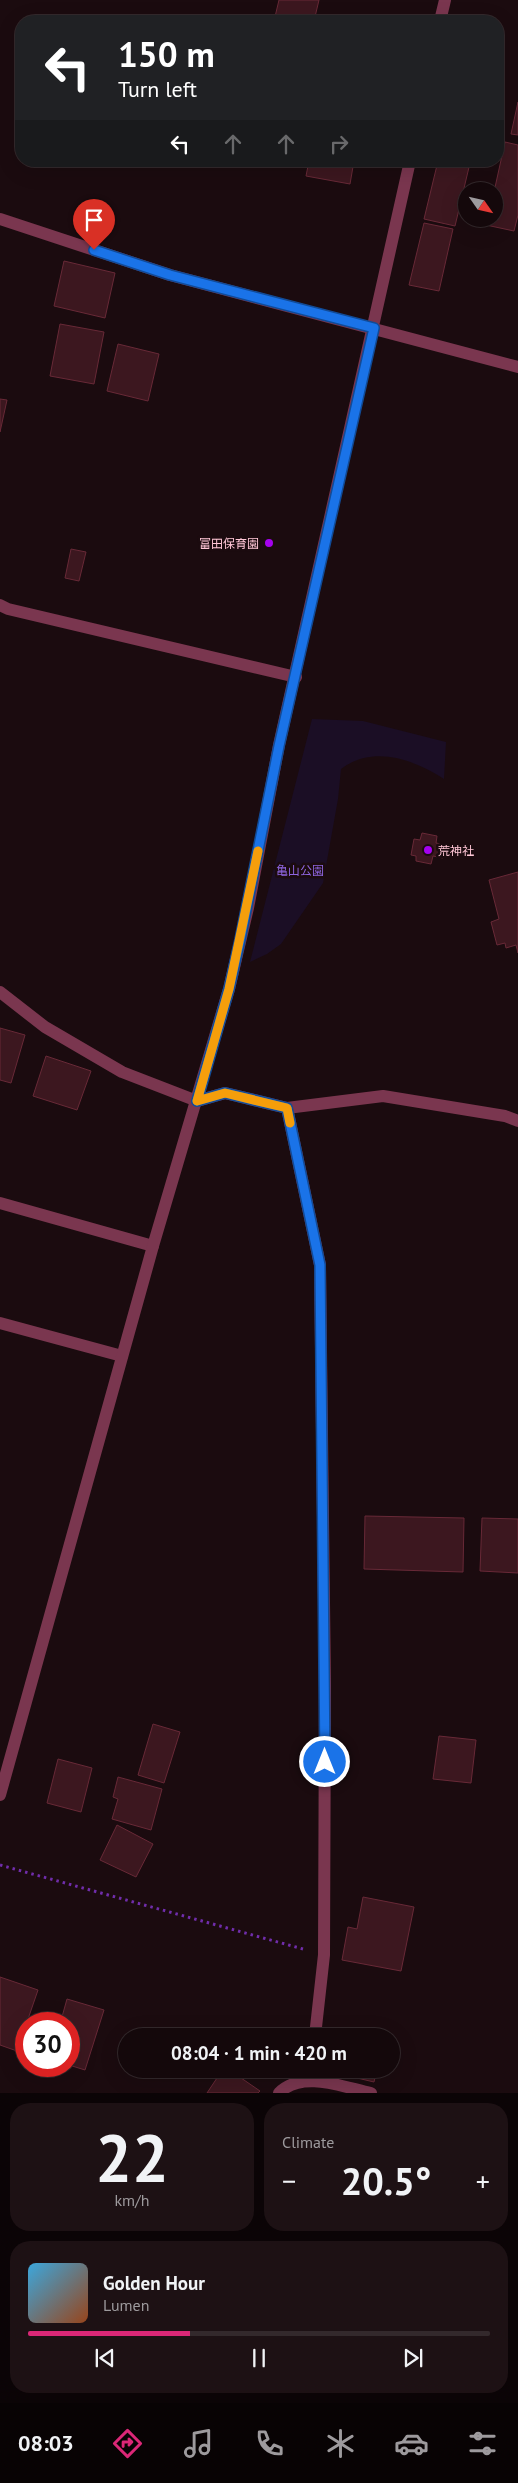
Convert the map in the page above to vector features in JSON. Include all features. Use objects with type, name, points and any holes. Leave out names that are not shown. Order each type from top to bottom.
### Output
[{"type":"street","points":[[441,15],[445,0]]},
{"type":"street","points":[[0,1795],[153,1246],[231,980],[409,167]]},
{"type":"street","points":[[0,219],[170,275],[518,368]]},
{"type":"street","points":[[0,605],[35,616],[296,677]]},
{"type":"street","points":[[0,992],[45,1027],[122,1072],[197,1101],[225,1093],[287,1108],[384,1096],[505,1116],[518,1121]]},
{"type":"street","points":[[287,1108],[320,1265],[325,1684],[324,1955],[316,2028]]},
{"type":"street","points":[[0,1203],[153,1246]]},
{"type":"street","points":[[0,1323],[122,1356]]},
{"type":"street","points":[[279,2093],[286,2086],[304,2078]]},
{"type":"street","points":[[321,2078],[371,2093]]},
{"type":"path","points":[[0,1865],[324,1955]]},
{"type":"green space","name":"亀山公園","points":[[312,719],[363,721],[446,742],[444,779],[406,761],[379,756],[353,762],[341,769],[338,799],[323,883],[281,944],[267,954],[250,962]]},
{"type":"building","points":[[279,0],[319,0],[315,15],[275,15]]},
{"type":"building","points":[[518,102],[518,135],[511,134]]},
{"type":"building","points":[[505,142],[518,145],[518,215],[514,231],[500,228],[503,227],[503,182],[496,182],[500,167],[504,167]]},
{"type":"building","points":[[308,167],[353,167],[350,184],[306,176]]},
{"type":"building","points":[[437,167],[469,167],[465,182],[458,182],[458,213],[455,226],[424,219]]},
{"type":"building","points":[[424,223],[453,229],[439,291],[409,285]]},
{"type":"building","points":[[64,261],[115,273],[105,318],[54,306]]},
{"type":"building","points":[[60,324],[104,332],[94,384],[50,376]]},
{"type":"building","points":[[118,344],[159,354],[148,401],[107,391]]},
{"type":"building","points":[[0,399],[7,400],[0,432]]},
{"type":"building","points":[[71,549],[86,552],[79,581],[65,578]]},
{"type":"building","name":"荒神社","points":[[422,833],[437,836],[436,843],[446,845],[443,858],[433,856],[431,864],[416,861],[416,856],[411,855],[414,839],[420,840]]},
{"type":"building","points":[[518,872],[518,953],[516,945],[506,948],[505,943],[497,945],[491,922],[499,919],[489,880]]},
{"type":"building","points":[[0,1028],[25,1035],[11,1083],[0,1080]]},
{"type":"building","points":[[46,1056],[91,1071],[77,1110],[33,1096]]},
{"type":"building","points":[[365,1516],[464,1518],[463,1572],[364,1569]]},
{"type":"building","points":[[482,1518],[518,1519],[518,1573],[480,1571]]},
{"type":"building","points":[[153,1724],[180,1732],[164,1783],[138,1775]]},
{"type":"building","points":[[439,1736],[476,1740],[471,1783],[433,1779]]},
{"type":"building","points":[[58,1759],[92,1768],[81,1812],[47,1803]]},
{"type":"building","points":[[118,1777],[162,1789],[151,1830],[112,1819],[118,1799],[113,1797]]},
{"type":"building","points":[[117,1825],[153,1844],[136,1877],[100,1860]]},
{"type":"building","points":[[363,1897],[414,1907],[401,1971],[342,1960],[348,1927],[357,1929]]},
{"type":"building","points":[[0,1977],[38,1990],[30,2012],[15,2012],[15,2050],[0,2045]]},
{"type":"building","points":[[67,1999],[104,2010],[85,2070],[80,2068],[80,2012],[63,2012]]},
{"type":"building","points":[[217,2078],[241,2078],[260,2091],[258,2093],[207,2093]]},
{"type":"building","points":[[357,2078],[375,2078],[374,2082]]},
{"type":"slow traffic","points":[[258,851],[248,908],[229,989],[197,1101],[225,1093],[287,1108],[290,1123]]},
{"type":"place","name":"富田保育園","points":[[269,543]]},
{"type":"place","name":"荒神社","points":[[428,850]]},
{"type":"route","points":[[94,250],[170,275],[374,328],[279,746],[248,908],[229,989],[197,1101],[225,1093],[287,1108],[320,1265],[325,1762]]}]
